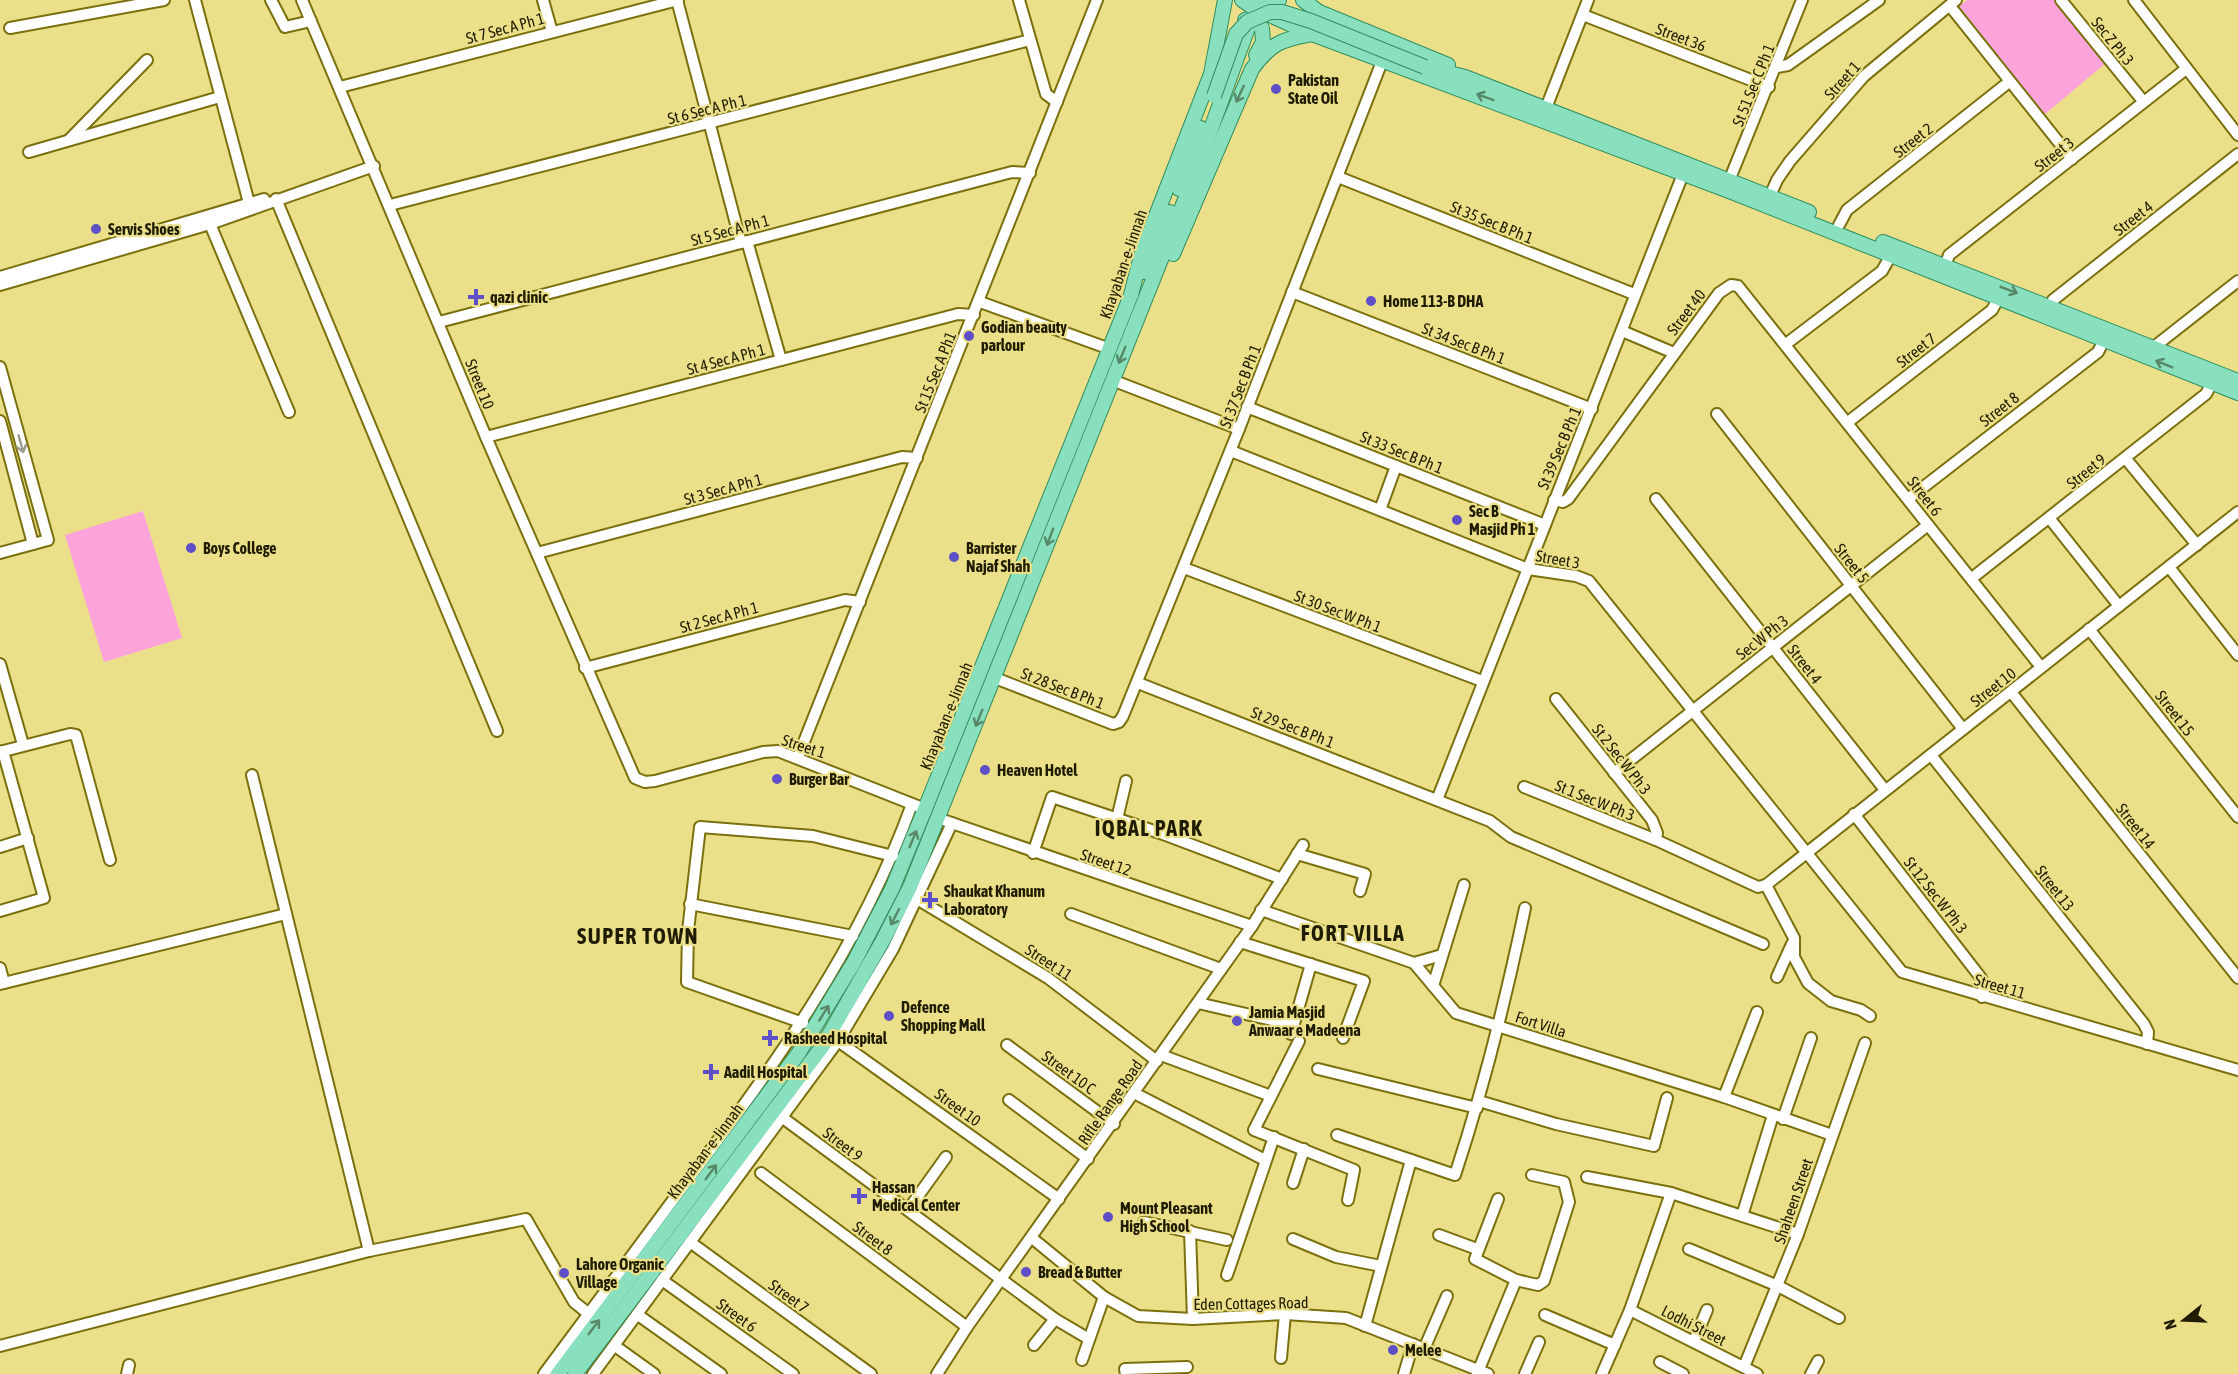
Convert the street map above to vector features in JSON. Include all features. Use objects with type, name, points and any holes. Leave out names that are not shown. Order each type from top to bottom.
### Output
[{"type":"main road","name":"Khayaban-e-Jinnah","points":[[575,1374],[822,1047],[882,942],[946,821],[995,678],[1112,380],[1137,298],[1142,252],[1211,74],[1225,0]]},
{"type":"main road","points":[[1243,0],[1254,8],[1312,34],[1683,174],[2238,393]]},
{"type":"main road","points":[[1252,0],[1269,4],[1279,0]]},
{"type":"main road","points":[[1303,0],[1319,12],[1447,65],[1466,77]]},
{"type":"main road","points":[[1137,298],[1236,34],[1247,22],[1270,12],[1282,12],[1311,21],[1425,66],[1466,77],[2238,381]]},
{"type":"main road","points":[[1137,298],[1165,273],[1252,69],[1263,37],[1260,25],[1250,19],[1241,22],[1232,32],[1211,74]]},
{"type":"main road","name":"Khayaban-e-Jinnah","points":[[558,1374],[798,1054],[854,962],[886,899],[925,809],[1110,349],[1190,186],[1249,25]]},
{"type":"main road","points":[[1252,69],[1273,45],[1312,34]]},
{"type":"street","points":[[10,28],[141,2],[164,0]]},
{"type":"street","points":[[195,0],[249,203]]},
{"type":"street","points":[[271,0],[285,27],[311,21]]},
{"type":"street","name":"Street 10","points":[[302,0],[374,166],[486,437],[635,778]]},
{"type":"street","points":[[543,0],[552,32]]},
{"type":"street","points":[[677,0],[709,124],[782,360]]},
{"type":"street","name":"St 7 Sec A Ph 1","points":[[340,87],[677,0]]},
{"type":"street","points":[[1019,0],[1046,94],[1057,102]]},
{"type":"street","name":"St 15 Sec A Ph1","points":[[798,758],[980,302],[1097,0]]},
{"type":"street","points":[[1546,108],[1588,0]]},
{"type":"street","name":"St 51 Sec C Ph 1","points":[[1730,181],[1802,0]]},
{"type":"street","points":[[1777,67],[1788,65],[1879,0]]},
{"type":"street","name":"Sec Z Ph 3","points":[[2061,0],[2143,102]]},
{"type":"street","points":[[2134,0],[2238,135]]},
{"type":"street","points":[[1953,3],[2009,82],[2072,159]]},
{"type":"street","name":"Street 1","points":[[1770,196],[1790,160],[1864,76],[1953,3]]},
{"type":"street","name":"Street 36","points":[[1583,15],[1769,87]]},
{"type":"street","name":"St 6 Sec A Ph 1","points":[[390,205],[1030,40]]},
{"type":"street","name":"St 37 Sec B Ph 1","points":[[1119,722],[1138,683],[1231,451],[1383,59]]},
{"type":"street","points":[[69,140],[147,60]]},
{"type":"street","name":"Street 3","points":[[1946,266],[1949,255],[2186,69]]},
{"type":"street","name":"Street 2","points":[[1839,225],[1847,210],[2009,82]]},
{"type":"street","points":[[29,152],[220,97]]},
{"type":"street","name":"Street 4","points":[[2050,306],[2053,300],[2238,154]]},
{"type":"street","points":[[0,285],[210,224],[374,166]]},
{"type":"street","name":"St 5 Sec A Ph 1","points":[[439,322],[1012,172],[1030,173]]},
{"type":"street","name":"St 39 Sec B Ph 1","points":[[1437,800],[1683,174]]},
{"type":"street","name":"St 35 Sec B Ph 1","points":[[1338,177],[1634,294]]},
{"type":"street","points":[[0,277],[249,203],[269,198],[276,199]]},
{"type":"street","points":[[276,199],[497,731]]},
{"type":"street","points":[[210,224],[289,412]]},
{"type":"street","points":[[1786,344],[1882,271],[1891,255]]},
{"type":"street","points":[[2154,347],[2238,281]]},
{"type":"street","name":"Street 40","points":[[1554,500],[1563,502],[1577,489],[1719,293],[1731,285],[1743,289],[1786,344]]},
{"type":"street","name":"St 34 Sec B Ph 1","points":[[1292,292],[1592,410]]},
{"type":"street","name":"Street 7","points":[[1848,422],[1992,310],[1998,299]]},
{"type":"street","points":[[980,302],[1110,349]]},
{"type":"street","name":"St 4 Sec A Ph 1","points":[[486,437],[958,314],[974,315]]},
{"type":"street","points":[[1622,331],[1674,353]]},
{"type":"street","name":"Street 8","points":[[1908,499],[2098,352],[2104,340]]},
{"type":"street","name":"Street 6","points":[[1786,344],[2041,667]]},
{"type":"street","points":[[0,367],[48,540],[0,553]]},
{"type":"street","points":[[1112,380],[1239,429]]},
{"type":"street","name":"Street 9","points":[[1972,578],[2050,519],[2206,394],[2212,383]]},
{"type":"street","name":"St 33 Sec B Ph 1","points":[[1247,407],[1545,525]]},
{"type":"street","name":"Street 5","points":[[1717,414],[1963,729]]},
{"type":"street","points":[[14,418],[0,422],[33,544]]},
{"type":"street","name":"Street 3","points":[[1231,451],[1528,569],[1576,576],[1589,581],[1806,853]]},
{"type":"street","name":"St 3 Sec A Ph 1","points":[[537,554],[902,457],[917,458]]},
{"type":"street","points":[[2126,459],[2197,545]]},
{"type":"street","points":[[1380,510],[1396,466]]},
{"type":"street","name":"Street 4","points":[[1656,499],[1885,790]]},
{"type":"street","name":"Street 10","points":[[1766,885],[2238,512]]},
{"type":"street","points":[[2050,519],[2119,606]]},
{"type":"street","name":"Sec W Ph 3","points":[[1614,773],[1928,525]]},
{"type":"street","points":[[2169,567],[2238,655]]},
{"type":"street","name":"St 30 Sec W Ph 1","points":[[1184,568],[1482,681]]},
{"type":"street","name":"St 2 Sec A Ph 1","points":[[585,668],[845,600],[860,602]]},
{"type":"street","name":"Street 15","points":[[2089,629],[2238,817]]},
{"type":"street","points":[[0,664],[22,741]]},
{"type":"street","name":"St 28 Sec B Ph 1","points":[[995,678],[1113,724],[1119,722]]},
{"type":"street","name":"St 29 Sec B Ph 1","points":[[1138,683],[1490,821],[1511,837],[1763,944]]},
{"type":"street","name":"Street 14","points":[[2011,692],[2238,978]]},
{"type":"street","name":"St 2 Sec W Ph 3","points":[[1556,699],[1652,820],[1657,833],[1656,840]]},
{"type":"street","points":[[0,910],[44,898],[2,752],[70,734],[76,735],[110,860]]},
{"type":"street","name":"Street 1","points":[[635,778],[645,782],[655,781],[771,751],[798,758],[925,809]]},
{"type":"street","name":"Street 13","points":[[1931,755],[2144,1024],[2148,1032],[2147,1044]]},
{"type":"street","points":[[252,776],[369,1251]]},
{"type":"street","points":[[1117,819],[1126,781]]},
{"type":"street","name":"St 1 Sec W Ph 3","points":[[1524,787],[1656,840],[1758,887],[1766,885]]},
{"type":"street","points":[[1033,853],[1052,797],[1282,879]]},
{"type":"street","points":[[544,1374],[802,1023],[853,936],[893,856],[912,804]]},
{"type":"street","name":"St 12 Sec W Ph 3","points":[[1854,814],[1981,978],[1984,990],[1982,997]]},
{"type":"street","points":[[593,1374],[838,1041],[894,949],[917,899],[946,821]]},
{"type":"street","name":"Street 12","points":[[946,821],[1033,853],[1252,926]]},
{"type":"street","points":[[802,1023],[687,982],[690,904],[700,827],[813,836],[893,856]]},
{"type":"street","points":[[0,847],[28,838]]},
{"type":"street","name":"Rifle Range Road","points":[[937,1374],[967,1327],[1114,1124],[1252,926],[1300,849],[1365,874],[1360,891]]},
{"type":"street","name":"Street 11","points":[[1806,853],[1902,972],[2238,1070]]},
{"type":"street","points":[[1433,986],[1464,885]]},
{"type":"street","points":[[1766,885],[1794,938],[1794,957],[1808,983],[1831,1001],[1861,1010],[1870,1016]]},
{"type":"street","name":"Street 11","points":[[917,899],[1048,978],[1159,1058],[1271,1096]]},
{"type":"street","points":[[690,904],[853,936]]},
{"type":"street","points":[[1337,1135],[1455,1174],[1478,1105],[1500,1026],[1525,908]]},
{"type":"street","points":[[1261,910],[1414,963],[1442,956]]},
{"type":"street","points":[[0,968],[2,983],[286,914]]},
{"type":"street","points":[[1071,914],[1221,969]]},
{"type":"street","points":[[1777,977],[1794,938]]},
{"type":"street","points":[[1240,942],[1364,981],[1343,1038]]},
{"type":"street","name":"Fort Villa","points":[[1414,963],[1456,1013],[1724,1097],[1832,1135]]},
{"type":"street","points":[[1311,964],[1295,1034],[1271,1096],[1254,1130],[1354,1170],[1348,1200]]},
{"type":"street","points":[[1198,1003],[1295,1034]]},
{"type":"street","points":[[1724,1097],[1757,1012]]},
{"type":"street","points":[[1742,1216],[1778,1117],[1811,1038]]},
{"type":"street","name":"Street 10","points":[[838,1041],[1059,1199]]},
{"type":"street","name":"Shaheen Street","points":[[1744,1367],[1798,1234],[1865,1043]]},
{"type":"street","name":"Street 10 C","points":[[1007,1045],[1114,1124]]},
{"type":"street","points":[[1318,1068],[1654,1146],[1667,1098]]},
{"type":"street","points":[[1134,1093],[1265,1160]]},
{"type":"street","points":[[1009,1100],[1088,1159]]},
{"type":"street","name":"Street 9","points":[[783,1118],[1055,1319],[1089,1339]]},
{"type":"street","points":[[1227,1275],[1274,1137]]},
{"type":"street","points":[[1293,1184],[1304,1149]]},
{"type":"street","points":[[908,1210],[946,1157]]},
{"type":"street","points":[[1365,1326],[1412,1161]]},
{"type":"street","name":"Street 8","points":[[761,1173],[967,1327]]},
{"type":"street","points":[[1498,1198],[1475,1259],[1516,1280],[1538,1285],[1544,1281],[1569,1202],[1564,1182],[1532,1175]]},
{"type":"street","points":[[1587,1177],[1671,1193],[1798,1234]]},
{"type":"street","points":[[1602,1374],[1630,1310],[1671,1193]]},
{"type":"street","points":[[0,1346],[369,1251],[526,1219],[574,1302],[589,1314]]},
{"type":"street","points":[[1144,1222],[1227,1240]]},
{"type":"street","points":[[1190,1231],[1193,1319]]},
{"type":"street","points":[[1439,1235],[1478,1249]]},
{"type":"street","name":"Eden Cottages Road","points":[[1032,1238],[1104,1297],[1138,1316],[1193,1319],[1285,1314],[1346,1318],[1481,1373]]},
{"type":"street","points":[[1293,1239],[1335,1257],[1381,1266]]},
{"type":"street","name":"Street 7","points":[[690,1242],[871,1374]]},
{"type":"street","points":[[1689,1249],[1778,1286],[1839,1318]]},
{"type":"street","name":"Street 6","points":[[662,1280],[793,1374]]},
{"type":"street","points":[[1481,1373],[1516,1280]]},
{"type":"street","points":[[1424,1349],[1447,1296]]},
{"type":"street","points":[[1082,1360],[1104,1297]]},
{"type":"street","name":"Lodhi Street","points":[[1630,1310],[1757,1374]]},
{"type":"street","points":[[1694,1341],[1707,1310]]},
{"type":"street","points":[[1281,1358],[1285,1314]]},
{"type":"street","points":[[638,1315],[721,1374]]},
{"type":"street","points":[[1545,1315],[1615,1345]]},
{"type":"street","points":[[1034,1345],[1055,1319]]},
{"type":"street","points":[[1524,1374],[1539,1342]]},
{"type":"street","points":[[1404,1374],[1413,1344]]},
{"type":"street","points":[[615,1346],[654,1374]]},
{"type":"street","points":[[1811,1374],[1818,1361]]},
{"type":"street","points":[[1660,1362],[1683,1374]]},
{"type":"street","points":[[1125,1374],[1125,1369],[1187,1367]]},
{"type":"shaded area","points":[[1967,0],[2057,0],[2107,62],[2044,115],[1959,6]]},
{"type":"shaded area","points":[[143,511],[182,638],[104,662],[65,535]]},
{"type":"place","name":"Pakistan State Oil","points":[[1276,89]]},
{"type":"place","name":"Servis Shoes","points":[[96,229]]},
{"type":"place","name":"qazi clinic","points":[[476,297]]},
{"type":"place","name":"Home 113-B DHA","points":[[1371,301]]},
{"type":"place","name":"Godian beauty parlour","points":[[969,336]]},
{"type":"place","name":"Sec B Masjid Ph 1","points":[[1457,520]]},
{"type":"place","name":"Boys College","points":[[191,548]]},
{"type":"place","name":"Barrister Najaf Shah","points":[[954,557]]},
{"type":"place","name":"Heaven Hotel","points":[[985,770]]},
{"type":"place","name":"Burger Bar","points":[[777,779]]},
{"type":"place","name":"Shaukat Khanum Laboratory","points":[[930,900]]},
{"type":"place","name":"Defence Shopping Mall","points":[[889,1016]]},
{"type":"place","name":"Jamia Masjid Anwaar e Madeena","points":[[1237,1021]]},
{"type":"place","name":"Rasheed Hospital","points":[[770,1038]]},
{"type":"place","name":"Aadil Hospital","points":[[711,1072]]},
{"type":"place","name":"Hassan Medical Center","points":[[859,1196]]},
{"type":"place","name":"Mount Pleasant High School","points":[[1108,1217]]},
{"type":"place","name":"Bread & Butter","points":[[1026,1272]]},
{"type":"place","name":"Lahore Organic Village","points":[[564,1273]]},
{"type":"place","name":"Melee","points":[[1393,1350]]},
{"type":"district","name":"IQBAL PARK","points":[[1149,828]]},
{"type":"district","name":"FORT VILLA","points":[[1353,933]]},
{"type":"district","name":"SUPER TOWN","points":[[638,936]]}]
